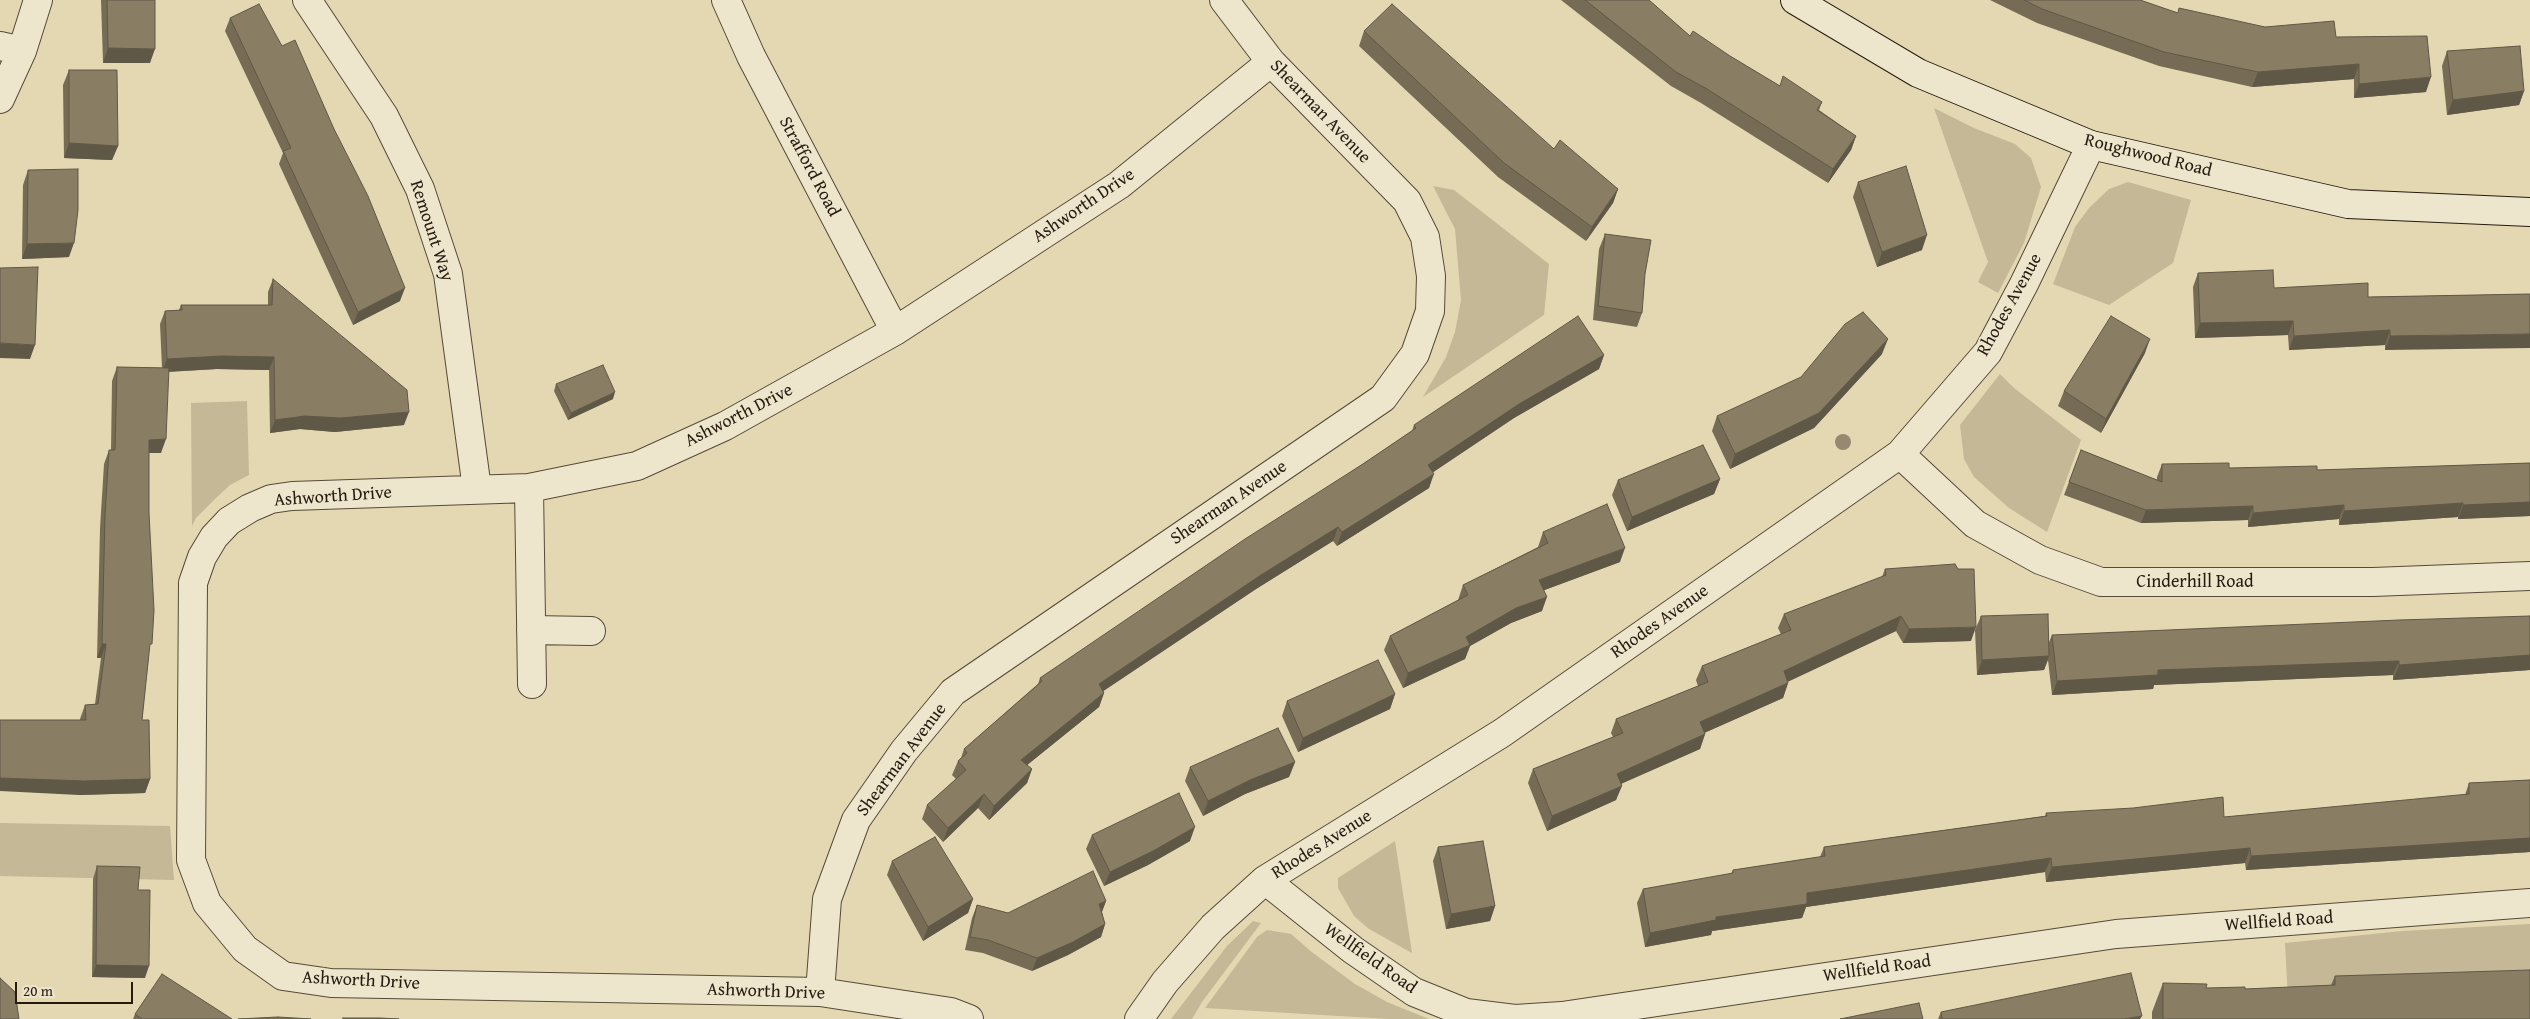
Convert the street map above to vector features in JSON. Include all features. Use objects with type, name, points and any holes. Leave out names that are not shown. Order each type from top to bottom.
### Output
[{"type":"street","points":[[0,99],[11,48],[38,0]]},
{"type":"street","name":"Strafford Road","points":[[726,0],[751,56],[895,332]]},
{"type":"street","name":"Shearman Avenue","points":[[820,992],[827,899],[856,820],[904,751],[954,692],[1384,398],[1415,354],[1430,311],[1430,276],[1425,236],[1406,201],[1271,62],[1224,0]]},
{"type":"street","name":"Roughwood Road","points":[[1795,0],[1918,73],[2091,145],[2348,204],[2530,212]]},
{"type":"street","name":"Remount Way","points":[[313,2],[384,116],[420,189],[448,274],[476,489]]},
{"type":"street","name":"Ashworth Drive","points":[[969,1019],[951,1012],[820,992],[331,983],[283,976],[245,949],[207,903],[191,860],[193,583],[202,557],[214,536],[229,521],[250,508],[271,499],[292,496],[529,488],[637,466],[725,426],[895,332],[1120,185],[1271,62]]},
{"type":"street","name":"Rhodes Avenue","points":[[1140,1019],[1165,982],[1213,927],[1265,880],[1502,733],[1900,454],[1988,352],[2024,284],[2091,145]]},
{"type":"street","name":"Cinderhill Road","points":[[1900,454],[1975,524],[2040,560],[2101,582],[2374,582],[2530,576]]},
{"type":"street","points":[[529,488],[532,684]]},
{"type":"street","points":[[531,630],[591,631]]},
{"type":"street","name":"Wellfield Road","points":[[1265,880],[1352,950],[1414,992],[1466,1013],[1515,1019],[1562,1016],[2116,934],[2530,903]]},
{"type":"shaded area","points":[[1934,108],[1974,128],[2015,144],[2031,158],[2041,187],[2024,243],[1998,293],[1978,282],[1988,262]]},
{"type":"shaded area","points":[[2128,182],[2191,200],[2173,263],[2109,305],[2053,284],[2075,227],[2089,208],[2109,189]]},
{"type":"shaded area","points":[[1433,186],[1454,190],[1549,264],[1544,315],[1423,397],[1446,357],[1455,332],[1461,300],[1455,229]]},
{"type":"shaded area","points":[[2000,374],[2014,388],[2081,440],[2047,532],[2009,508],[1974,477],[1964,459],[1960,425]]},
{"type":"shaded area","points":[[247,401],[249,475],[230,485],[196,518],[192,526],[191,403]]},
{"type":"shaded area","points":[[0,823],[170,826],[174,880],[0,876]]},
{"type":"shaded area","points":[[1395,841],[1412,953],[1369,929],[1354,916],[1338,888],[1338,878]]},
{"type":"shaded area","points":[[1253,921],[1261,923],[1202,1002],[1192,1019],[1171,1019],[1227,946]]},
{"type":"shaded area","points":[[2530,924],[2530,1019],[2289,1019],[2285,943],[2402,931]]},
{"type":"shaded area","points":[[1267,930],[1291,934],[1355,984],[1387,1002],[1429,1019],[1389,1019],[1205,1008],[1257,937]]},
{"type":"building","points":[[107,0],[155,0],[155,49],[108,48]]},
{"type":"building","points":[[1585,0],[1649,0],[1690,36],[1693,31],[1780,86],[1783,76],[1822,102],[1817,110],[1856,136],[1833,169],[1707,89],[1676,72]]},
{"type":"building","points":[[2024,0],[2140,0],[2178,13],[2179,8],[2265,27],[2334,21],[2336,37],[2427,36],[2431,77],[2359,84],[2359,64],[2258,72],[2164,52],[2042,9]]},
{"type":"building","points":[[259,4],[282,46],[295,40],[334,129],[368,196],[405,288],[358,312],[283,151],[291,148],[230,18]]},
{"type":"building","points":[[1392,4],[1554,149],[1560,140],[1618,189],[1592,227],[1504,163],[1364,31]]},
{"type":"building","points":[[2520,46],[2524,91],[2453,100],[2447,51]]},
{"type":"building","points":[[69,70],[117,70],[118,146],[69,143]]},
{"type":"building","points":[[1906,166],[1927,235],[1882,252],[1858,182]]},
{"type":"building","points":[[78,169],[78,210],[74,243],[27,244],[28,170]]},
{"type":"building","points":[[1605,234],[1651,240],[1645,274],[1642,313],[1598,306]]},
{"type":"building","points":[[38,267],[35,345],[0,343],[0,268]]},
{"type":"building","points":[[2273,270],[2274,288],[2368,283],[2368,297],[2530,294],[2530,334],[2390,336],[2390,330],[2294,336],[2293,321],[2200,323],[2198,273]]},
{"type":"building","points":[[273,279],[407,390],[409,412],[340,418],[305,416],[275,420],[274,357],[222,356],[167,359],[165,311],[182,310],[181,305],[272,305]]},
{"type":"building","points":[[1863,312],[1888,339],[1819,413],[1735,454],[1717,416],[1801,377],[1845,324]]},
{"type":"building","points":[[1578,316],[1604,355],[1519,404],[1428,465],[1434,474],[1342,532],[1338,527],[1261,575],[1099,684],[1104,693],[1021,760],[1032,769],[994,806],[984,794],[948,828],[927,805],[966,770],[958,761],[967,753],[964,749],[1042,681],[1040,678],[1245,539],[1363,464],[1416,428],[1414,425]]},
{"type":"building","points":[[2111,316],[2150,339],[2106,419],[2064,391]]},
{"type":"building","points":[[603,365],[615,392],[571,413],[556,384]]},
{"type":"building","points":[[117,367],[169,368],[166,439],[149,440],[149,513],[154,610],[152,644],[150,644],[142,720],[149,720],[150,779],[84,781],[0,778],[0,720],[86,720],[85,705],[98,704],[106,644],[102,644],[105,515],[109,450],[115,450]]},
{"type":"building","points":[[1703,445],[1720,479],[1632,517],[1618,480]]},
{"type":"building","points":[[2081,450],[2162,482],[2162,464],[2229,463],[2229,468],[2317,466],[2317,470],[2530,463],[2530,502],[2463,505],[2463,503],[2344,511],[2344,505],[2253,513],[2253,506],[2146,510],[2069,482]]},
{"type":"building","points":[[1607,504],[1625,548],[1539,580],[1547,597],[1516,608],[1466,637],[1470,645],[1408,673],[1390,636],[1468,595],[1463,585],[1548,543],[1543,532]]},
{"type":"building","points":[[1955,564],[1958,569],[1974,569],[1976,627],[1909,629],[1901,616],[1784,671],[1788,683],[1700,722],[1705,734],[1617,774],[1622,786],[1552,816],[1533,769],[1623,733],[1616,719],[1708,682],[1702,666],[1791,630],[1784,614],[1886,575],[1885,569]]},
{"type":"building","points":[[2048,614],[2049,656],[1982,660],[1981,616]]},
{"type":"building","points":[[2530,616],[2530,655],[2399,665],[2399,661],[2158,670],[2158,675],[2057,681],[2052,635],[2399,620]]},
{"type":"building","points":[[1378,660],[1395,694],[1303,738],[1287,701]]},
{"type":"building","points":[[1278,728],[1295,762],[1250,780],[1208,801],[1190,767]]},
{"type":"building","points":[[2530,780],[2530,838],[2251,856],[2250,848],[2052,867],[2051,858],[1807,893],[1807,904],[1716,917],[1716,920],[1650,933],[1643,889],[1733,873],[1733,870],[1825,856],[1824,847],[2047,816],[2046,813],[2133,808],[2223,797],[2224,817],[2469,794],[2469,783]]},
{"type":"building","points":[[1179,793],[1195,827],[1153,851],[1110,872],[1092,835]]},
{"type":"building","points":[[935,837],[973,899],[928,927],[892,861]]},
{"type":"building","points":[[1483,841],[1495,906],[1451,914],[1438,847]]},
{"type":"building","points":[[97,866],[140,867],[138,890],[150,890],[149,966],[96,965]]},
{"type":"building","points":[[1093,871],[1106,901],[1099,904],[1105,924],[1073,942],[1037,958],[988,940],[970,937],[977,905],[1008,913]]},
{"type":"building","points":[[2530,970],[2530,1019],[2163,1019],[2163,983],[2207,984],[2206,988],[2245,987],[2245,989],[2335,985],[2335,976]]},
{"type":"building","points":[[2131,973],[2142,1016],[2124,1019],[1942,1019],[1941,1012]]},
{"type":"building","points":[[162,974],[232,1019],[142,1019],[135,1014]]},
{"type":"building","points":[[0,978],[15,992],[19,1019],[0,1019]]},
{"type":"building","points":[[1919,1003],[1923,1019],[1840,1019]]},
{"type":"building","points":[[278,1017],[311,1019],[238,1019]]},
{"type":"building","points":[[380,1018],[399,1019],[343,1019]]}]
